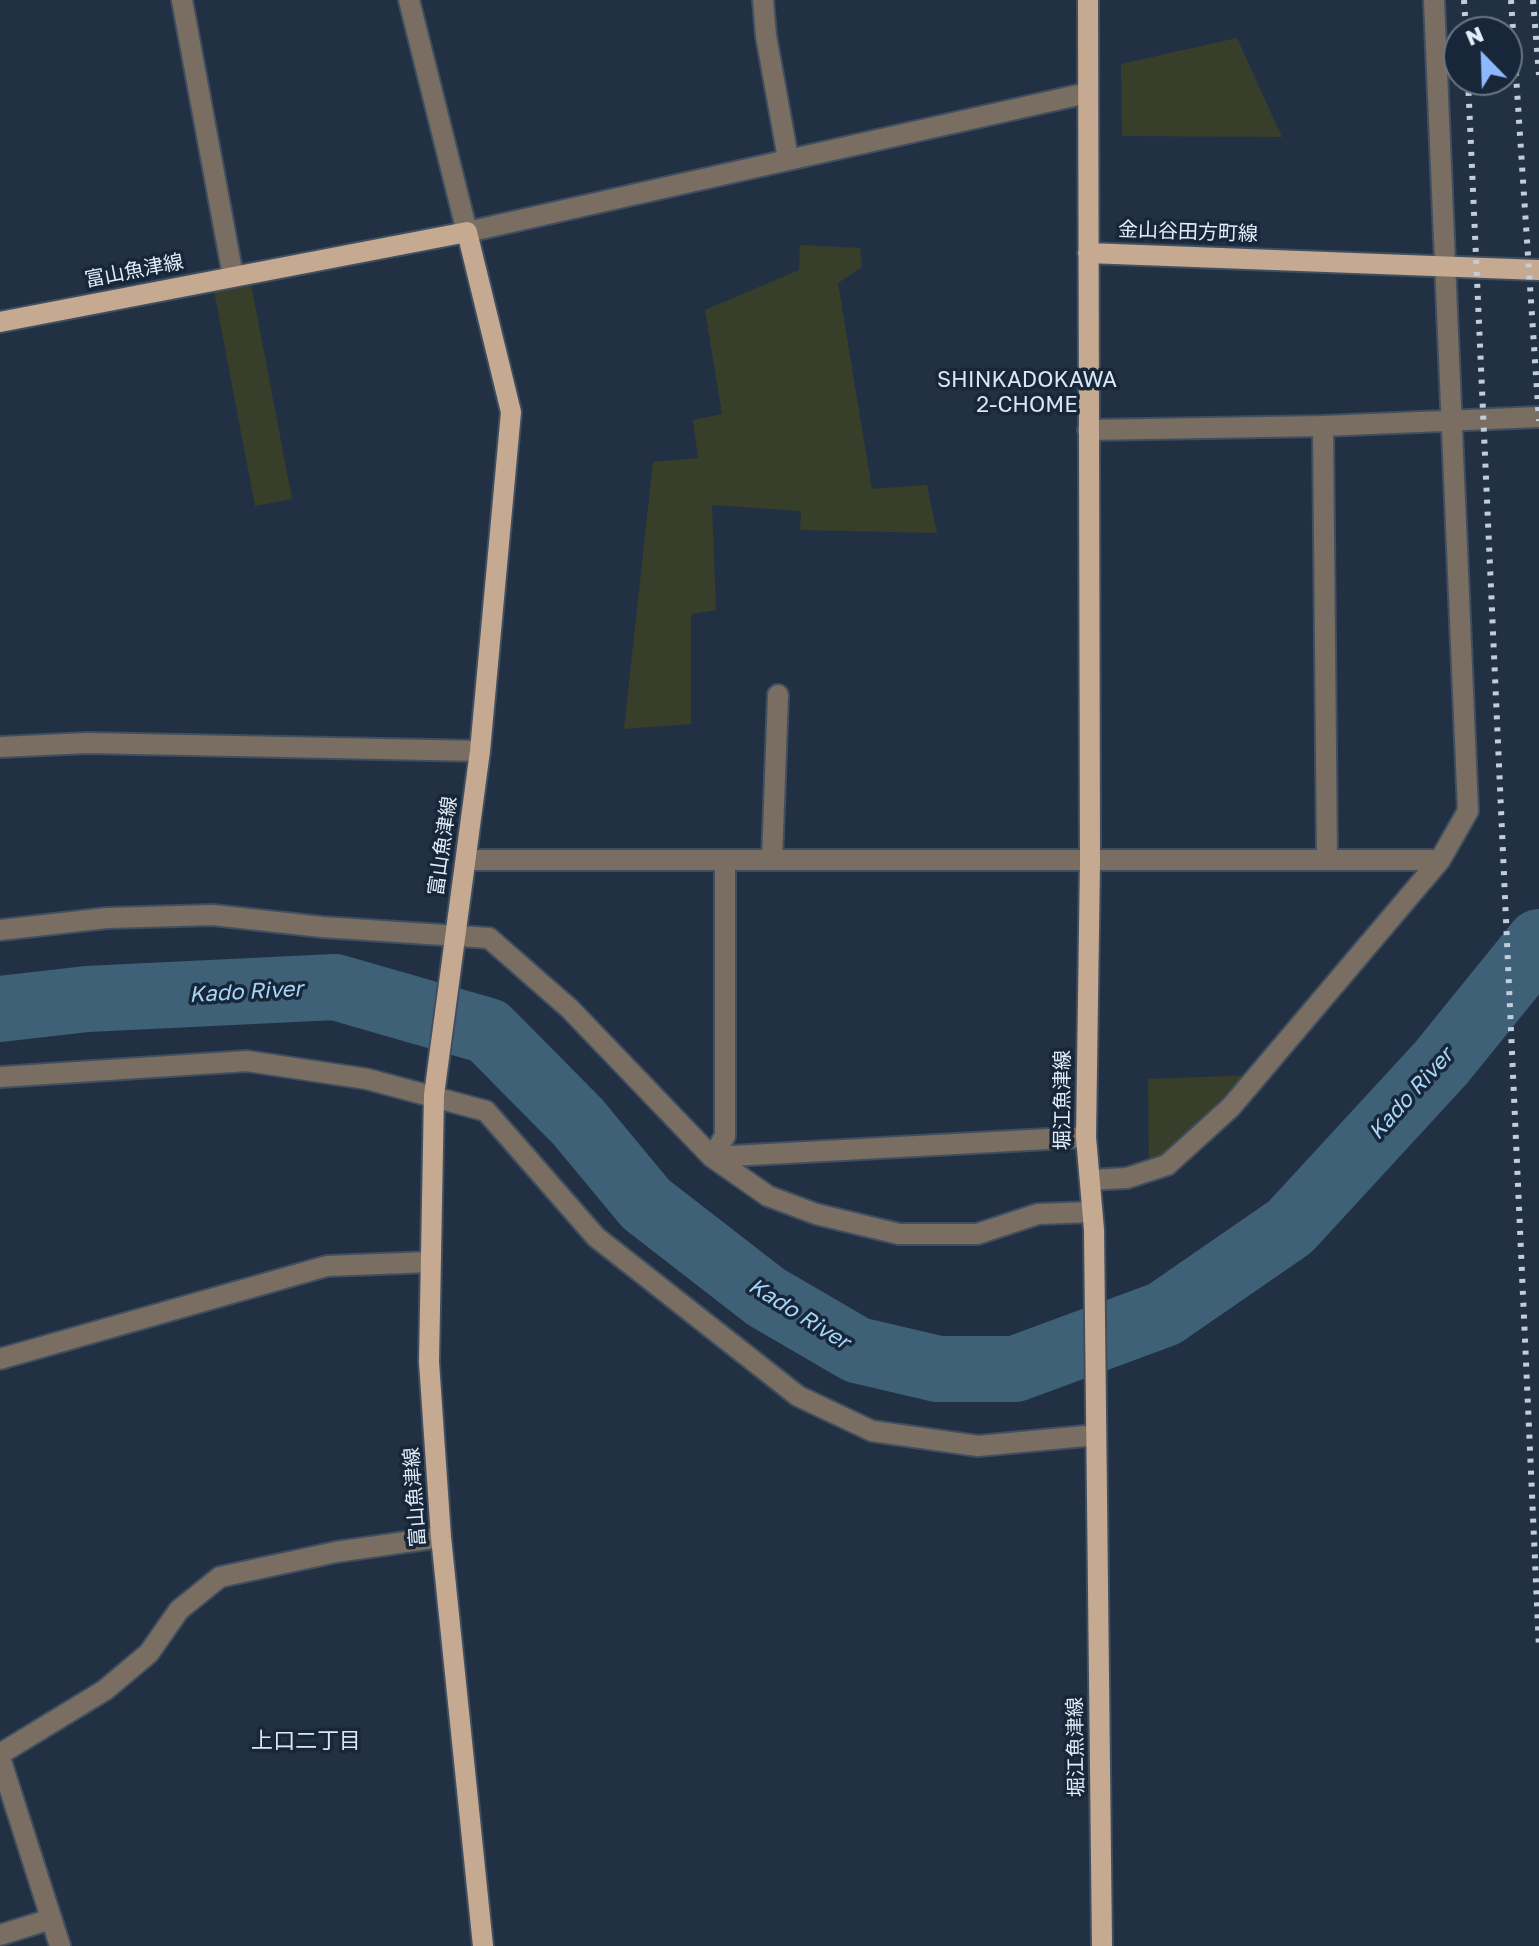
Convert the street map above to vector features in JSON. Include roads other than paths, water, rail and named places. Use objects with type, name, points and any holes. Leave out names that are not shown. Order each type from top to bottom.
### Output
[{"type":"main road","name":"金山谷田方町線","points":[[1088,0],[1088,253],[1539,270]]},
{"type":"main road","name":"富山魚津線","points":[[0,322],[467,232],[511,412],[480,751],[435,1086],[429,1362],[441,1537],[483,1946]]},
{"type":"main road","name":"堀江魚津線","points":[[1088,253],[1090,861],[1086,1137],[1093,1221],[1102,1946]]},
{"type":"street","points":[[182,0],[233,276]]},
{"type":"street","points":[[409,0],[467,232],[1087,93]]},
{"type":"street","points":[[763,0],[766,36],[788,158]]},
{"type":"street","points":[[1090,1180],[1127,1178],[1167,1165],[1231,1107],[1440,860],[1468,811],[1448,266],[1434,0]]},
{"type":"street","points":[[1088,430],[1323,426],[1453,418],[1539,417]]},
{"type":"street","points":[[1323,426],[1327,860]]},
{"type":"street","points":[[772,860],[778,695]]},
{"type":"street","points":[[0,747],[88,743],[480,751]]},
{"type":"street","points":[[467,860],[1440,860]]},
{"type":"street","points":[[712,1157],[725,1136],[725,860]]},
{"type":"street","points":[[0,930],[107,918],[213,915],[452,944],[489,938],[570,1009],[712,1157],[768,1196],[816,1214],[899,1234],[977,1234],[1038,1214],[1093,1221]]},
{"type":"street","points":[[0,1077],[247,1061],[435,1086],[486,1111],[596,1237],[798,1396],[872,1431],[978,1446],[1096,1435]]},
{"type":"street","points":[[712,1157],[1086,1137]]},
{"type":"street","points":[[0,1359],[327,1266],[430,1262]]},
{"type":"street","points":[[60,1946],[0,1756],[105,1690],[149,1653],[179,1610],[220,1577],[336,1552],[441,1537]]},
{"type":"street","points":[[0,1935],[51,1919]]},
{"type":"waterway","name":"Kado River","points":[[0,1009],[87,999],[335,987],[488,1031],[578,1122],[646,1204],[766,1297],[857,1350],[938,1369],[1015,1369],[1164,1314],[1290,1227],[1441,1063],[1539,942]]},
{"type":"railway","points":[[1464,0],[1465,16]]},
{"type":"railway","points":[[1511,0],[1539,421]]},
{"type":"railway","points":[[1533,0],[1539,75]]},
{"type":"railway","points":[[1469,96],[1539,1649]]},
{"type":"district","name":"SHINKADOKAWA 2-CHOME","points":[[1027,392]]},
{"type":"district","name":"上口二丁目","points":[[306,1741]]}]
